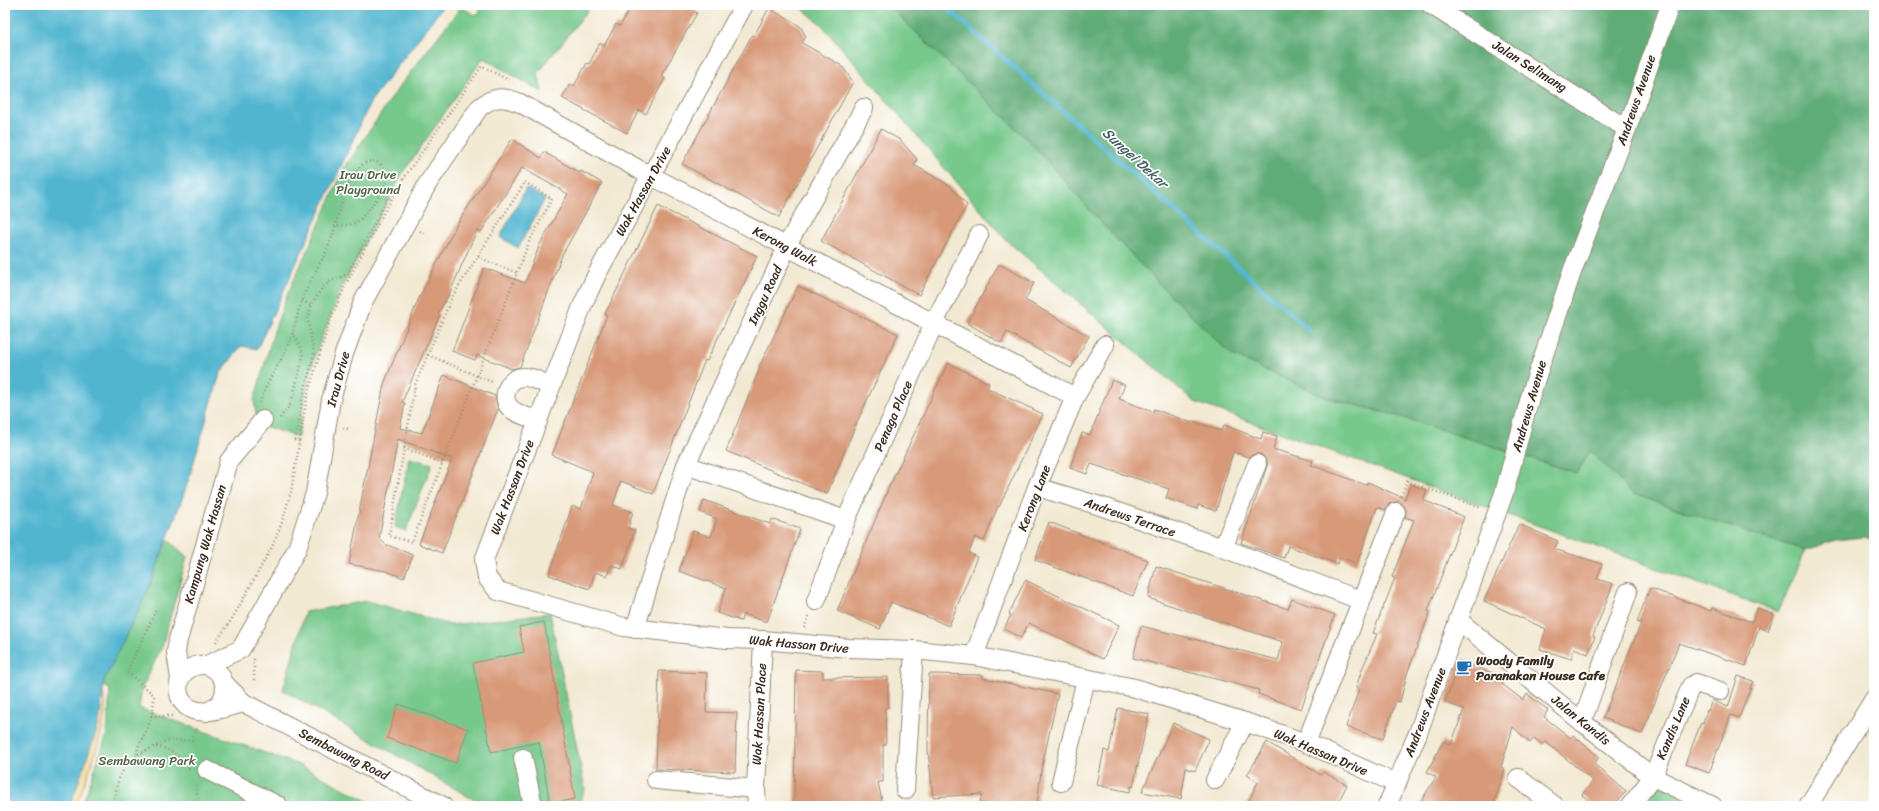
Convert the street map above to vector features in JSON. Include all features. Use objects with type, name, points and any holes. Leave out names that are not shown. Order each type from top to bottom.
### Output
[{"type":"street","name":"Wak Hassan Drive","points":[[744,5],[597,274],[583,304],[484,560],[487,578],[498,590],[635,629],[727,639],[763,640],[848,648],[914,650],[974,656],[1135,688],[1245,722],[1306,743],[1397,784]]},
{"type":"street","name":"Jalan Selimang","points":[[1431,5],[1627,129]]},
{"type":"street","name":"Andrews Avenue","points":[[1387,806],[1418,732],[1504,493],[1532,390],[1570,277],[1627,129],[1670,5]]},
{"type":"street","name":"Kerong Walk","points":[[496,98],[508,98],[520,103],[651,176],[1075,397]]},
{"type":"street","name":"Irau Drive","points":[[207,665],[241,649],[297,549],[315,493],[331,400],[344,354],[363,302],[428,183],[478,108],[487,101],[496,98]]},
{"type":"street","name":"Inggu Road","points":[[635,629],[686,465],[788,247],[864,108]]},
{"type":"street","name":"Penaga Place","points":[[816,601],[846,520],[934,324],[979,236]]},
{"type":"street","name":"Kerong Lane","points":[[974,656],[1037,487],[1075,397],[1105,344]]},
{"type":"street","points":[[538,421],[511,410],[505,399],[507,388],[514,379],[521,377],[551,386]]},
{"type":"street","name":"Kampung Wak Hassan","points":[[180,679],[176,652],[178,640],[229,461],[262,420]]},
{"type":"street","points":[[1223,548],[1257,464]]},
{"type":"street","points":[[686,465],[846,520]]},
{"type":"street","name":"Andrews Terrace","points":[[1037,487],[1097,505],[1223,548],[1360,600]]},
{"type":"street","points":[[1306,743],[1360,600],[1396,512]]},
{"type":"street","points":[[1582,722],[1628,592]]},
{"type":"street","name":"Jalan Kandis","points":[[1458,620],[1582,722],[1653,777],[1713,806]]},
{"type":"street","name":"Wak Hassan Place","points":[[656,780],[756,798],[763,640]]},
{"type":"street","points":[[905,790],[914,650]]},
{"type":"street","points":[[201,719],[183,703],[179,694],[180,679],[191,667],[207,665]]},
{"type":"street","name":"Sembawang Road","points":[[207,665],[218,672],[225,684],[244,703],[443,806]]},
{"type":"street","points":[[1061,782],[1086,679]]},
{"type":"street","name":"Kandis Lane","points":[[1653,777],[1693,684],[1696,683],[1720,691]]},
{"type":"street","points":[[201,719],[219,704],[225,691],[225,684]]},
{"type":"street","points":[[1808,806],[1874,699]]},
{"type":"street","points":[[201,719],[244,703]]},
{"type":"street","points":[[1216,780],[1245,722]]},
{"type":"street","points":[[522,758],[533,806]]},
{"type":"street","points":[[199,775],[279,806]]},
{"type":"street","points":[[1630,806],[1653,777]]},
{"type":"street","points":[[1518,778],[1555,806]]},
{"type":"path","points":[[224,657],[216,641],[232,619],[272,547],[288,506],[307,397],[329,323],[346,284],[391,199],[482,66],[517,84]]},
{"type":"path","points":[[293,333],[302,348],[303,357],[291,404],[279,419],[262,420],[260,403],[268,381],[279,363],[293,333],[302,301],[313,274],[328,247],[342,200],[356,173],[363,164],[369,161],[377,161],[385,168],[387,180],[378,196],[358,221],[351,225],[335,226]]},
{"type":"path","points":[[525,182],[552,199],[529,242],[517,273],[412,542],[389,536],[415,386],[452,297],[525,182]]},
{"type":"path","points":[[300,441],[295,440],[303,396],[314,354],[308,321],[311,305],[323,287],[331,280],[348,274],[388,197],[391,199]]},
{"type":"path","points":[[415,236],[422,224]]},
{"type":"path","points":[[478,257],[517,273]]},
{"type":"path","points":[[302,301],[311,305]]},
{"type":"path","points":[[428,356],[507,388]]},
{"type":"path","points":[[404,448],[442,463]]},
{"type":"path","points":[[1396,512],[1407,481],[1488,511]]},
{"type":"path","points":[[137,755],[138,744],[147,730],[151,716],[154,695],[127,672],[156,610]]},
{"type":"path","points":[[254,680],[254,660],[256,654]]},
{"type":"path","points":[[151,716],[172,716]]},
{"type":"path","points":[[108,806],[112,800],[120,775],[137,755],[166,741],[192,740],[201,719]]},
{"type":"path","points":[[153,748],[159,747],[170,751],[183,760],[199,775],[196,806]]},
{"type":"path","points":[[112,800],[112,806]]},
{"type":"green space","name":"Irau Drive Playground","points":[[483,5],[592,5],[538,73],[542,92],[483,58],[402,174],[344,283],[316,352],[305,396],[298,437],[257,424],[254,400],[276,325],[288,293],[345,167],[399,87],[461,7],[477,16]]},
{"type":"green space","points":[[798,5],[888,5],[1033,145],[1095,216],[1169,294],[1231,354],[1325,397],[1398,416],[1577,473],[1590,451],[1633,494],[1806,550],[1778,612],[1195,402],[1006,240],[822,25]]},
{"type":"green space","points":[[888,5],[1874,5],[1874,540],[1864,537],[1836,540],[1806,550],[1771,540],[1633,494],[1590,451],[1577,473],[1398,416],[1325,397],[1231,354],[1169,294],[1095,216],[1033,145]]},
{"type":"green space","points":[[409,458],[432,464],[406,531],[395,527]]},
{"type":"green space","name":"Sembawang Park","points":[[146,519],[187,557],[162,647],[142,688],[139,708],[299,765],[377,806],[82,806],[107,734],[110,689],[83,676]]},
{"type":"green space","points":[[367,601],[451,625],[550,613],[585,789],[580,801],[571,806],[485,806],[283,690],[305,612]]},
{"type":"green space","points":[[1653,779],[1696,806],[1638,806]]},
{"type":"sand","points":[[93,691],[103,692],[105,704],[104,717],[97,749],[76,806],[47,806]]},
{"type":"water","points":[[5,5],[444,5],[371,101],[257,349],[241,346],[220,374],[186,488],[149,588],[104,681],[99,724],[70,806],[5,806]]},
{"type":"water","points":[[526,188],[545,199],[518,248],[500,237]]},
{"type":"building","points":[[632,5],[683,5],[697,13],[661,76],[665,78],[646,114],[639,110],[627,133],[562,98],[570,84],[574,86],[587,63],[589,64],[600,43],[604,46],[616,24],[620,26]]},
{"type":"building","points":[[769,8],[800,26],[806,36],[802,43],[842,66],[853,82],[779,217],[682,164],[752,35],[754,36]]},
{"type":"building","points":[[881,129],[900,140],[917,159],[914,165],[950,186],[967,205],[919,295],[821,241]]},
{"type":"building","points":[[512,139],[541,158],[544,152],[580,173],[581,171],[602,183],[562,255],[520,367],[512,369],[477,355],[475,360],[452,351],[484,268],[525,283],[540,244],[568,194],[522,168],[481,232],[477,230],[450,292],[438,314],[440,315],[402,402],[405,403],[400,428],[422,433],[444,375],[495,396],[498,409],[442,553],[419,544],[452,459],[398,439],[379,538],[385,544],[413,555],[404,578],[386,571],[349,564],[384,384],[419,298],[457,224]]},
{"type":"building","points":[[658,206],[757,256],[707,361],[705,360],[653,494],[621,481],[613,505],[633,512],[628,528],[635,530],[622,569],[611,565],[607,576],[595,572],[590,589],[549,575],[572,506],[581,509],[593,472],[552,455],[607,315],[605,314]]},
{"type":"building","points":[[999,264],[1034,283],[1025,300],[1089,336],[1071,368],[1007,332],[1001,343],[967,323]]},
{"type":"building","points":[[798,286],[898,334],[856,424],[827,494],[726,451],[760,368],[759,367]]},
{"type":"building","points":[[948,363],[989,383],[987,388],[1043,414],[999,507],[998,506],[984,541],[975,537],[969,553],[977,557],[949,626],[891,602],[880,629],[837,611],[889,487]]},
{"type":"building","points":[[1112,380],[1125,385],[1119,399],[1153,412],[1154,409],[1192,423],[1193,421],[1221,431],[1224,425],[1261,439],[1263,432],[1277,436],[1273,449],[1313,461],[1311,465],[1366,485],[1368,482],[1405,499],[1410,484],[1427,490],[1423,500],[1464,517],[1428,611],[1430,612],[1407,674],[1400,702],[1396,701],[1383,739],[1346,727],[1359,689],[1356,688],[1361,672],[1377,634],[1373,633],[1395,578],[1392,577],[1414,520],[1405,517],[1406,511],[1404,506],[1400,502],[1395,502],[1389,504],[1385,510],[1377,507],[1357,564],[1340,557],[1338,564],[1288,546],[1284,558],[1241,543],[1268,463],[1261,454],[1255,454],[1249,457],[1233,452],[1216,511],[1198,505],[1197,509],[1166,498],[1169,489],[1091,464],[1087,474],[1070,468],[1082,433],[1090,435]]},
{"type":"building","points":[[704,500],[770,524],[772,519],[800,529],[767,622],[743,614],[741,621],[717,613],[726,588],[679,571],[693,531],[711,537],[717,519],[700,512]]},
{"type":"building","points":[[1049,522],[1148,560],[1133,596],[1035,560]]},
{"type":"building","points":[[1519,524],[1558,541],[1554,549],[1602,564],[1597,579],[1613,584],[1593,636],[1595,637],[1588,654],[1574,648],[1571,659],[1540,649],[1546,629],[1484,601]]},
{"type":"building","points":[[1156,566],[1288,609],[1292,599],[1335,615],[1301,709],[1258,694],[1259,690],[1133,658],[1141,626],[1278,660],[1283,642],[1148,598]]},
{"type":"building","points":[[1025,580],[1119,625],[1103,659],[1029,623],[1021,638],[1004,629],[1011,615],[1009,614]]},
{"type":"building","points":[[1650,588],[1711,611],[1712,608],[1752,622],[1757,608],[1774,614],[1768,631],[1759,627],[1746,666],[1679,643],[1642,734],[1603,718],[1641,623],[1637,622]]},
{"type":"building","points":[[544,622],[575,799],[550,804],[539,742],[491,752],[473,663],[524,652],[519,627]]},
{"type":"building","points":[[1459,661],[1504,677],[1502,684],[1523,700],[1527,694],[1548,710],[1544,717],[1571,738],[1573,735],[1599,757],[1594,764],[1626,791],[1614,806],[1595,806],[1582,795],[1593,781],[1546,742],[1543,745],[1534,738],[1530,743],[1513,727],[1501,767],[1505,769],[1493,806],[1418,806],[1436,777],[1427,772],[1443,741],[1451,745],[1464,709],[1445,703]]},
{"type":"building","points":[[796,670],[823,671],[823,678],[888,677],[888,708],[885,708],[886,745],[883,745],[883,782],[878,782],[883,806],[794,806]]},
{"type":"building","points":[[659,671],[707,673],[706,712],[737,713],[735,772],[656,769]]},
{"type":"building","points":[[929,674],[983,675],[983,678],[1058,694],[1041,771],[1037,806],[1001,806],[980,803],[982,794],[933,797],[928,750]]},
{"type":"building","points":[[1738,676],[1753,681],[1739,718],[1731,715],[1709,773],[1685,764],[1712,700],[1728,707]]},
{"type":"building","points":[[398,704],[468,729],[456,763],[387,738]]},
{"type":"building","points":[[1118,708],[1149,714],[1133,787],[1131,786],[1130,792],[1097,785],[1104,750],[1109,752]]},
{"type":"building","points":[[1173,723],[1209,739],[1195,771],[1186,768],[1181,799],[1142,792]]},
{"type":"building","points":[[1267,742],[1321,775],[1323,772],[1347,785],[1336,806],[1246,806],[1258,782],[1247,775]]},
{"type":"waterway","name":"Sungei Dekar","points":[[944,5],[1309,330]]},
{"type":"place","name":"Woody Family Paranakan House Cafe","points":[[1464,667]]}]
